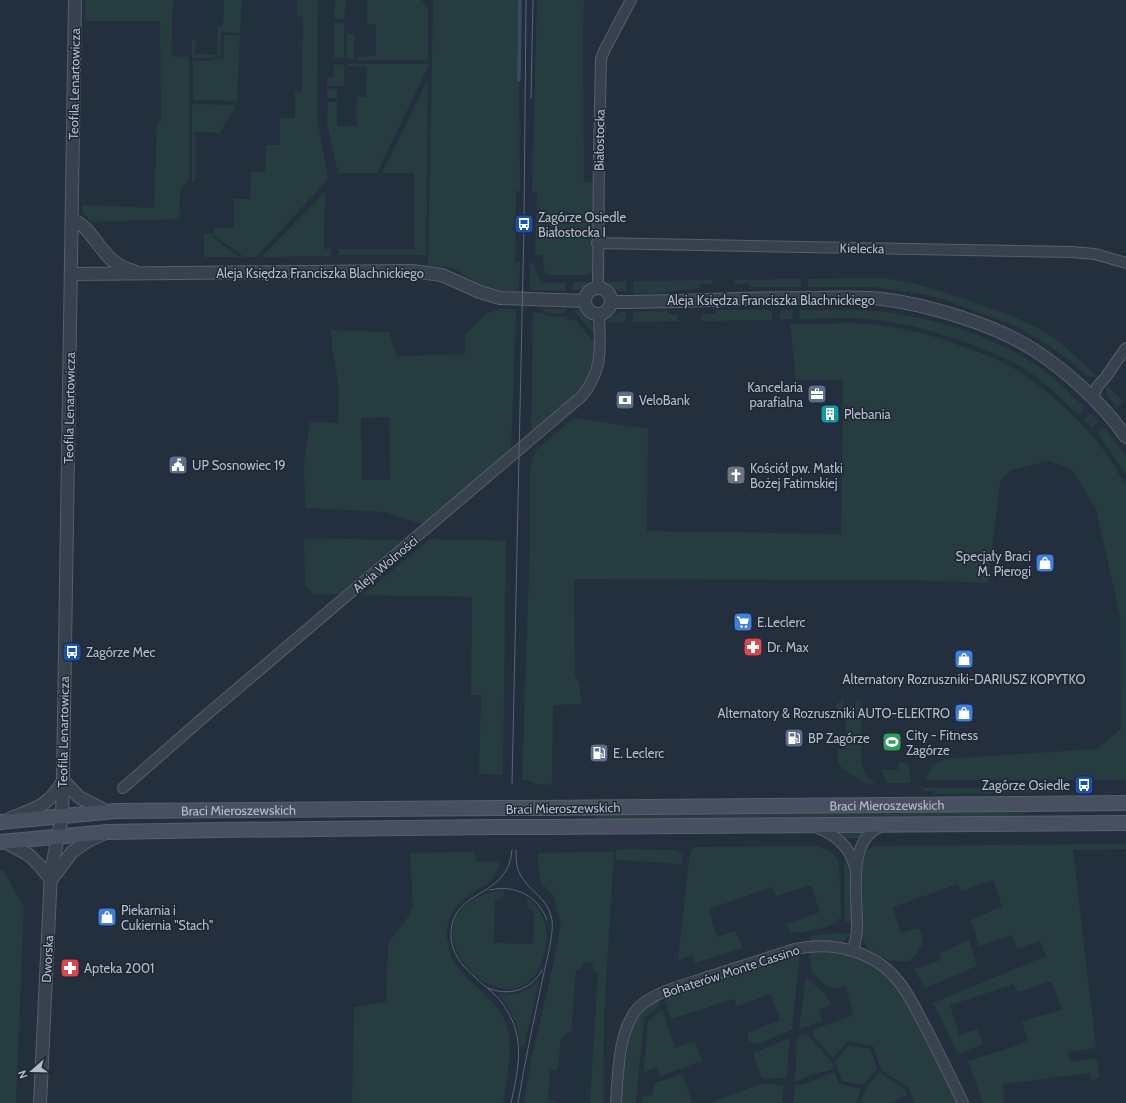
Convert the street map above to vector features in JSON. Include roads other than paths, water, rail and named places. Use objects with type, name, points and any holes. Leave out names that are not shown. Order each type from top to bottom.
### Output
[{"type":"main road","name":"Braci Mieroszewskich","points":[[1,822],[106,811],[1126,803]]},
{"type":"main road","points":[[566,827],[567,808]]},
{"type":"main road","name":"Braci Mieroszewskich","points":[[2,842],[108,832],[274,829],[1126,822]]},
{"type":"street","name":"Teofila Lenartowicza","points":[[62,816],[75,0]]},
{"type":"street","name":"Białostocka","points":[[598,288],[601,58],[631,0]]},
{"type":"street","name":"Aleja Księdza Franciszka Blachnickiego","points":[[72,220],[81,224],[107,255],[116,263],[128,270],[146,274]]},
{"type":"street","name":"Kielecka","points":[[598,243],[1072,252],[1095,254],[1126,263]]},
{"type":"street","name":"Aleja Księdza Franciszka Blachnickiego","points":[[71,274],[412,272],[442,275],[480,292],[500,298],[585,301]]},
{"type":"street","points":[[598,288],[609,294],[611,302],[609,309],[606,312],[599,314],[590,312],[587,309],[585,301],[589,292],[598,288]]},
{"type":"street","name":"Aleja Księdza Franciszka Blachnickiego","points":[[611,302],[775,298],[863,298],[913,305],[954,315],[987,327],[1033,349],[1050,361],[1093,399],[1110,416],[1126,437]]},
{"type":"street","name":"Aleja Wolności","points":[[122,788],[582,396],[590,386],[599,365],[599,314]]},
{"type":"street","points":[[1093,399],[1098,386],[1126,348]]},
{"type":"street","points":[[1,822],[42,806],[55,794],[63,780],[79,797],[106,811]]},
{"type":"street","name":"Dworska","points":[[40,1103],[52,866],[62,816]]},
{"type":"street","points":[[809,824],[826,830],[842,843],[851,855],[856,871]]},
{"type":"street","points":[[853,950],[857,929],[856,871],[859,851],[865,838],[874,830],[889,824]]},
{"type":"street","points":[[2,842],[29,855],[51,880],[72,852],[86,842],[108,832]]},
{"type":"street","name":"Bohaterów Monte Cassino","points":[[616,1103],[619,1064],[625,1034],[631,1019],[638,1008],[650,999],[670,989],[795,949],[810,946],[825,946],[853,950],[884,966],[900,983],[915,1007],[963,1103]]},
{"type":"waterway","points":[[519,80],[520,0]]},
{"type":"tram line","points":[[512,784],[524,224],[526,0]]},
{"type":"tram line","points":[[531,98],[533,0]]},
{"type":"tram line","points":[[511,1103],[517,1075],[519,1056],[514,1024],[499,999],[468,970],[455,954],[451,933],[454,919],[461,908],[470,900],[492,886],[501,877],[509,866],[512,850]]},
{"type":"tram line","points":[[516,850],[516,862],[519,871],[528,886],[547,906],[552,920],[552,933],[518,1103]]},
{"type":"tram line","points":[[490,890],[508,889],[517,891],[532,898],[538,904],[547,920]]},
{"type":"tram line","points":[[488,988],[503,992],[519,990],[532,983],[542,970]]},
{"type":"place","name":"Zagórze Osiedle Białostocka I","points":[[524,224]]},
{"type":"place","name":"Kancelaria parafialna","points":[[817,394]]},
{"type":"place","name":"VeloBank","points":[[625,400]]},
{"type":"place","name":"Plebania","points":[[830,414]]},
{"type":"place","name":"UP Sosnowiec 19","points":[[178,465]]},
{"type":"place","name":"Kościół pw. Matki Bożej Fatimskiej","points":[[736,475]]},
{"type":"place","name":"Specjały Braci M. Pierogi","points":[[1045,563]]},
{"type":"place","name":"E.Leclerc","points":[[743,622]]},
{"type":"place","name":"Dr. Max","points":[[753,647]]},
{"type":"place","name":"Zagórze Mec","points":[[72,652]]},
{"type":"place","name":"Alternatory Rozruszniki-DARIUSZ KOPYTKO","points":[[964,659]]},
{"type":"place","name":"Alternatory & Rozruszniki AUTO-ELEKTRO","points":[[964,713]]},
{"type":"place","name":"BP Zagórze","points":[[794,738]]},
{"type":"place","name":"City - Fitness Zagórze","points":[[892,742]]},
{"type":"place","name":"E. Leclerc","points":[[599,753]]},
{"type":"place","name":"Zagórze Osiedle","points":[[1084,785]]},
{"type":"place","name":"Piekarnia i Cukiernia \"Stach\"","points":[[107,917]]},
{"type":"place","name":"Apteka 2001","points":[[70,968]]}]
